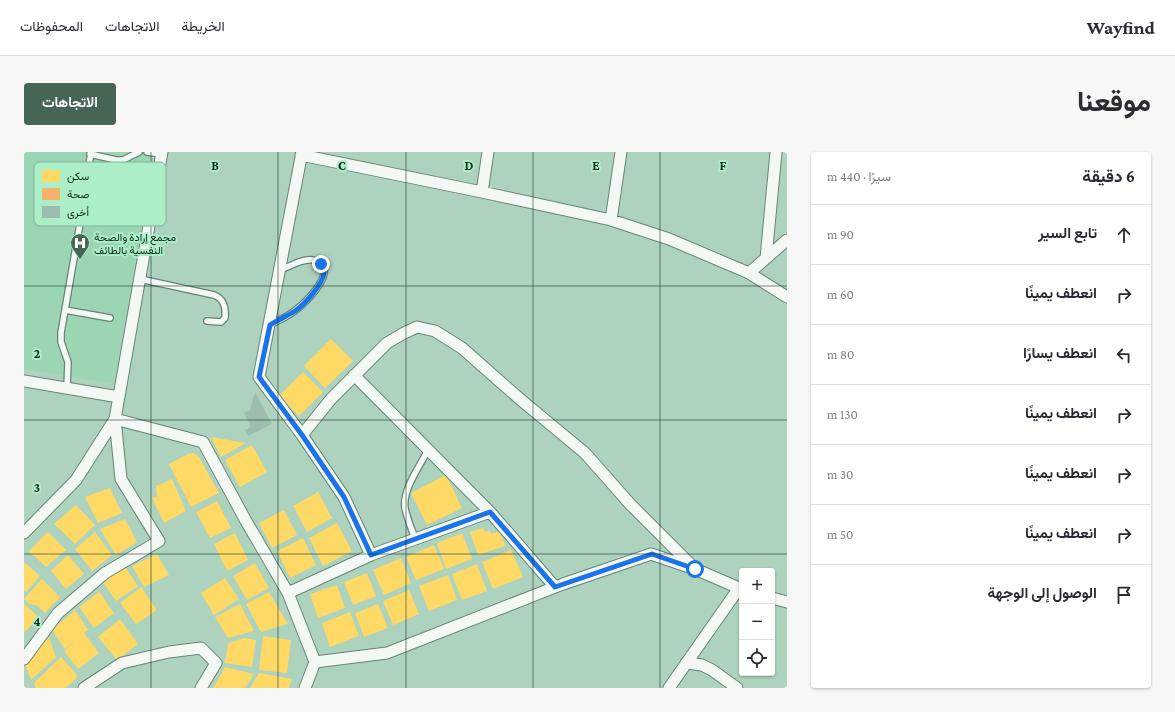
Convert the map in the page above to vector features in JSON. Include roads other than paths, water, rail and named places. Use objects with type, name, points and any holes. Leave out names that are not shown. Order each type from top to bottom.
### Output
[{"type":"street","points":[[482,192],[488,152]]},
{"type":"street","points":[[611,220],[621,152]]},
{"type":"street","points":[[766,258],[776,152]]},
{"type":"street","points":[[371,555],[344,497],[302,435],[259,377],[302,153],[611,220],[669,239],[749,273],[787,298]]},
{"type":"street","points":[[24,659],[58,613],[105,573],[159,541],[121,479],[116,419],[149,226]]},
{"type":"street","points":[[749,273],[787,240]]},
{"type":"street","points":[[302,435],[330,399],[387,343],[404,333],[417,328],[434,331],[462,348],[521,400],[585,452],[630,504],[695,569]]},
{"type":"street","points":[[354,375],[490,512],[555,587]]},
{"type":"street","points":[[24,381],[119,397]]},
{"type":"street","points":[[24,533],[76,480],[116,419]]},
{"type":"street","points":[[116,419],[203,442],[246,521],[288,593],[315,662],[305,688]]},
{"type":"street","points":[[288,593],[371,555],[490,512]]},
{"type":"street","points":[[315,662],[387,653],[555,587],[652,554],[695,569],[739,589]]},
{"type":"street","points":[[669,688],[739,590]]},
{"type":"street","points":[[775,599],[787,602]]},
{"type":"street","points":[[84,688],[122,663],[169,652],[201,648],[216,663],[201,688]]},
{"type":"street","points":[[686,664],[702,665],[712,670],[737,688]]},
{"type":"lane","points":[[90,153],[116,160],[123,160],[139,152]]},
{"type":"lane","points":[[147,152],[161,153]]},
{"type":"lane","points":[[67,388],[68,362],[61,342],[61,334],[80,226]]},
{"type":"lane","points":[[270,325],[296,310],[304,303],[322,281],[324,273],[324,268],[321,264],[313,260],[307,260],[280,270]]},
{"type":"lane","points":[[140,279],[214,294],[219,297],[225,305],[225,318],[221,322],[207,321]]},
{"type":"lane","points":[[65,310],[110,318]]},
{"type":"lane","points":[[415,539],[405,508],[405,497],[428,450]]},
{"type":"place","name":"مجمع إرادة والصحة النفسية بالطائف","points":[[80,260]]}]
